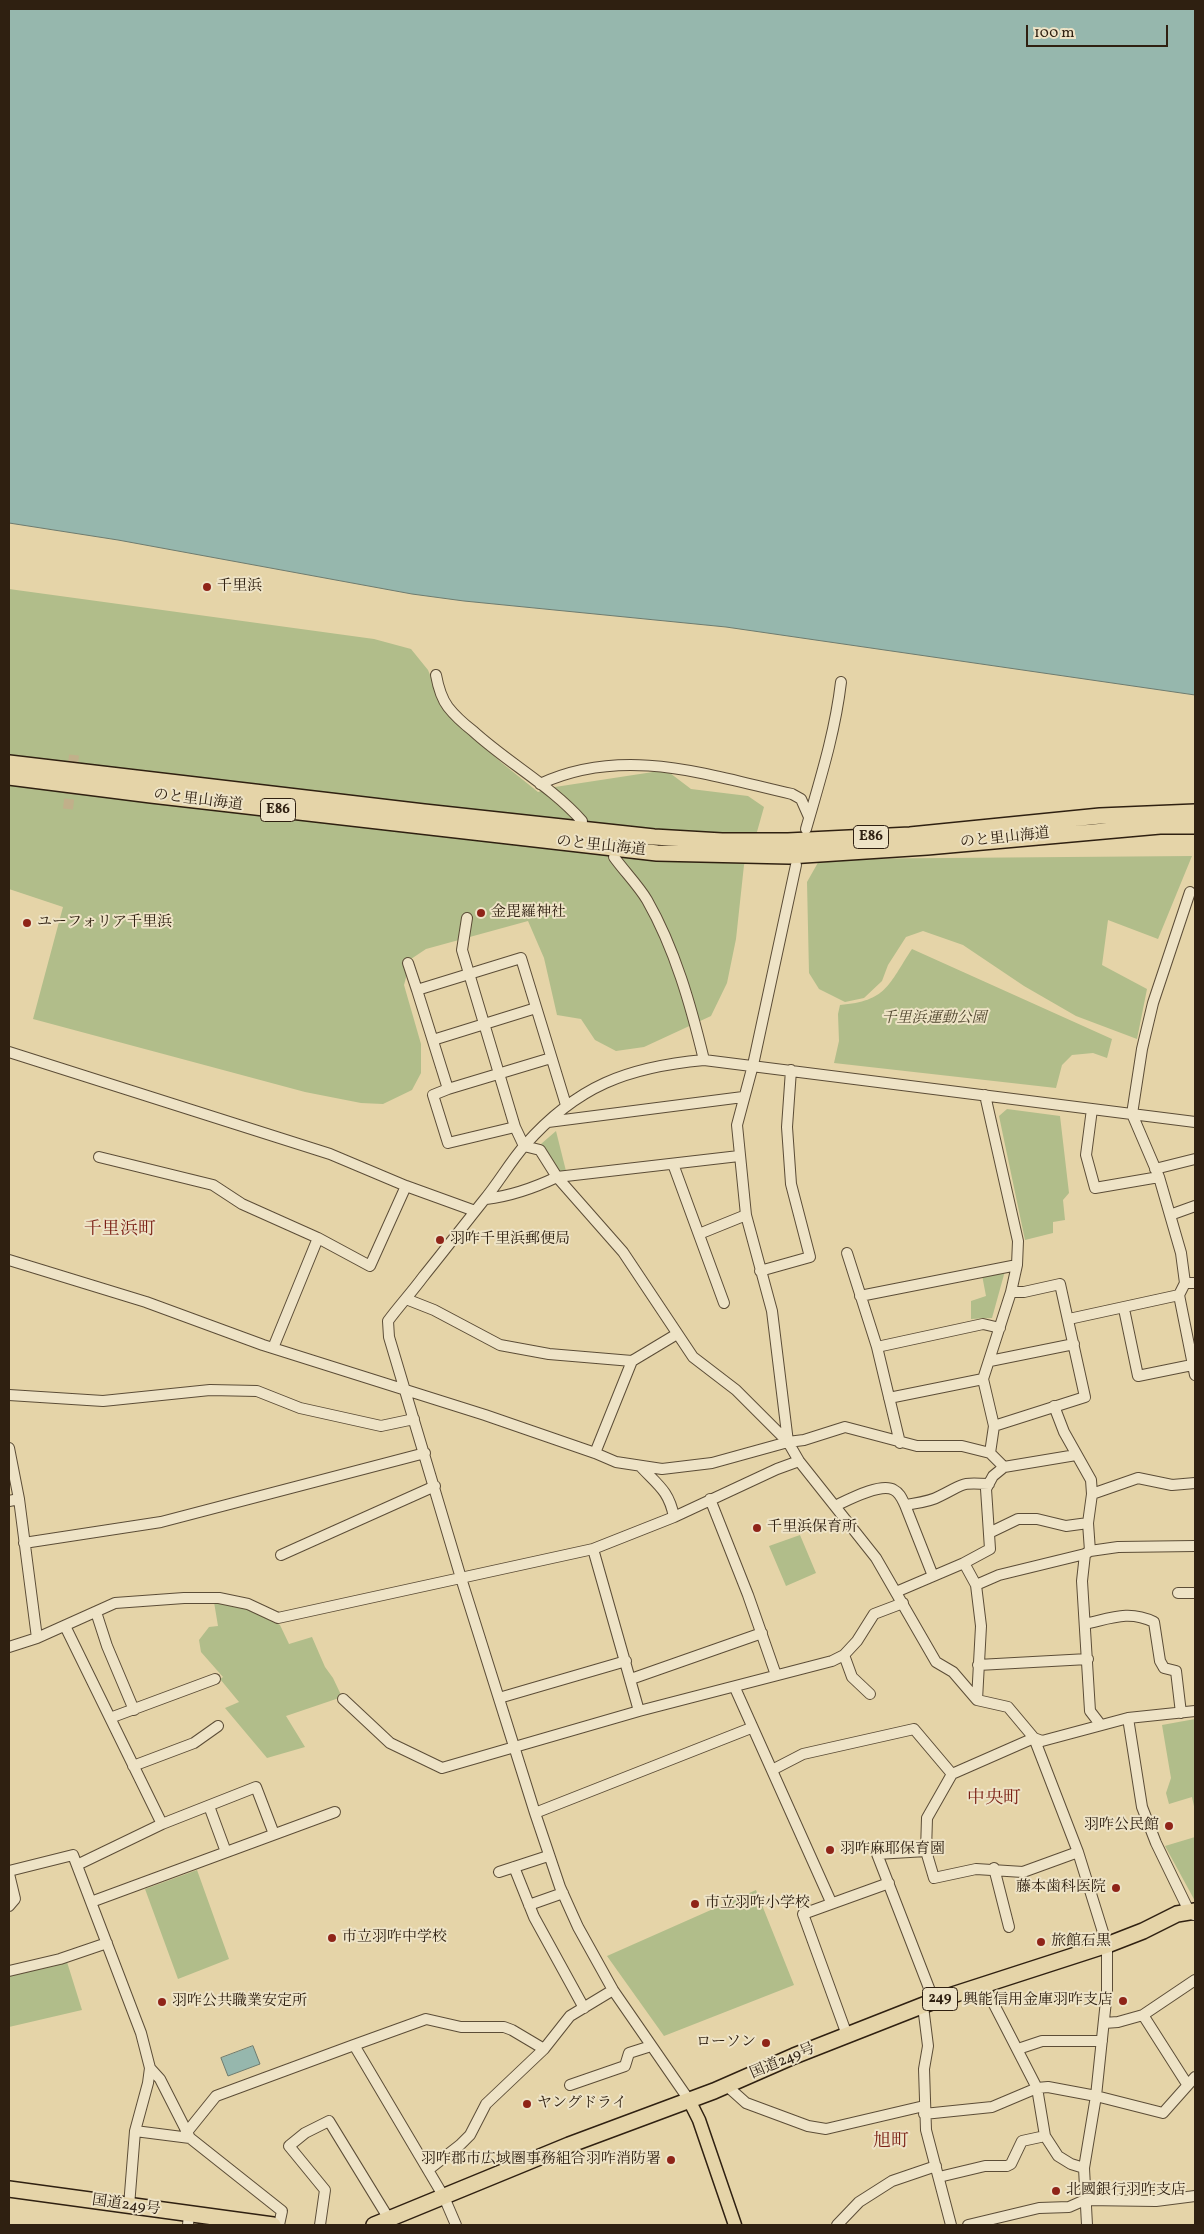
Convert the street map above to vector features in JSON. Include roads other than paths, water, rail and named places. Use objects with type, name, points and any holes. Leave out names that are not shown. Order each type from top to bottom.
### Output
[{"type":"highway","name":"のと里山海道","points":[[9,763],[443,814],[654,837],[722,841],[788,841],[910,835],[1100,816],[1195,812]]},
{"type":"highway","name":"のと里山海道","points":[[9,777],[408,825],[674,854],[789,856],[927,847],[1160,826],[1195,826]]},
{"type":"highway","name":"国道249号","points":[[374,2225],[392,2220],[605,2130],[727,2086],[848,2035],[929,2004],[1107,1945],[1193,1912]]},
{"type":"highway","name":"国道249号","points":[[9,2189],[129,2206],[189,2220],[273,2225]]},
{"type":"main road","points":[[689,2100],[699,2120],[734,2225]]},
{"type":"street","points":[[436,675],[438,686],[448,707],[460,720],[486,744],[569,806],[582,821]]},
{"type":"street","points":[[806,828],[829,751],[841,682]]},
{"type":"street","points":[[540,784],[557,776],[614,764],[667,766],[792,794],[802,799],[809,818]]},
{"type":"street","points":[[614,857],[646,898],[662,930],[694,1020],[704,1060]]},
{"type":"street","points":[[788,1442],[772,1311],[746,1215],[737,1125],[753,1065],[796,865]]},
{"type":"street","points":[[1070,1320],[1179,1295],[1190,1283],[1157,1173],[1132,1114],[1142,1049],[1153,1003],[1190,892]]},
{"type":"street","points":[[467,918],[462,950],[515,1127],[524,1146]]},
{"type":"street","points":[[417,990],[521,958],[566,1105]]},
{"type":"street","points":[[408,964],[448,1090]]},
{"type":"street","points":[[433,1040],[536,1008]]},
{"type":"street","points":[[9,1052],[321,1150],[406,1186],[475,1211]]},
{"type":"street","points":[[515,1127],[448,1143],[433,1095],[551,1058]]},
{"type":"street","points":[[689,2100],[613,1990],[578,1927],[548,1856],[461,1578],[414,1420],[388,1328],[388,1321],[486,1199],[524,1146],[548,1122],[566,1105],[609,1080],[642,1069],[670,1063],[704,1060],[1195,1122]]},
{"type":"street","points":[[760,1271],[810,1257],[791,1184],[787,1127],[791,1070]]},
{"type":"street","points":[[985,1095],[1018,1241],[1017,1265],[1011,1292],[983,1379],[994,1426],[990,1453]]},
{"type":"street","points":[[548,1122],[743,1097]]},
{"type":"street","points":[[1092,1109],[1086,1155],[1096,1188],[1157,1173],[1195,1159]]},
{"type":"street","points":[[524,1146],[540,1150],[557,1177],[623,1252],[693,1357],[736,1390],[788,1442],[798,1461],[876,1558],[936,1662],[953,1672],[977,1700],[1008,1707],[1034,1738],[1078,1852],[1107,1945],[1107,1991],[1104,2023],[1096,2096],[1084,2168],[1084,2200],[1087,2225]]},
{"type":"street","points":[[486,1199],[536,1187],[557,1177],[739,1156]]},
{"type":"street","points":[[99,1157],[213,1185],[242,1204],[318,1238],[370,1266],[406,1186]]},
{"type":"street","points":[[673,1164],[724,1303]]},
{"type":"street","points":[[1170,1215],[1195,1206]]},
{"type":"street","points":[[699,1234],[746,1215]]},
{"type":"street","points":[[273,1348],[318,1238]]},
{"type":"street","points":[[847,1253],[878,1347],[900,1443]]},
{"type":"street","points":[[9,1260],[146,1302],[273,1348],[595,1452],[616,1462],[662,1469],[712,1463],[788,1442],[804,1440],[845,1426],[916,1446],[962,1446],[990,1453],[1004,1466]]},
{"type":"street","points":[[860,1296],[1017,1265]]},
{"type":"street","points":[[994,1426],[1085,1397],[1070,1320],[1060,1284],[1024,1292],[1011,1292]]},
{"type":"street","points":[[1179,1295],[1195,1375]]},
{"type":"street","points":[[406,1299],[434,1310],[500,1344],[549,1354],[632,1361],[677,1334]]},
{"type":"street","points":[[1124,1309],[1138,1376],[1192,1364]]},
{"type":"street","points":[[878,1347],[982,1324],[1000,1328]]},
{"type":"street","points":[[990,1361],[1074,1344]]},
{"type":"street","points":[[595,1452],[632,1361]]},
{"type":"street","points":[[889,1398],[983,1379]]},
{"type":"street","points":[[9,1395],[103,1400],[210,1390],[257,1392],[300,1408],[381,1426],[414,1420]]},
{"type":"street","points":[[1054,1406],[1076,1455],[1091,1480],[1092,1494],[1088,1523],[1088,1553],[1082,1581],[1090,1711],[1100,1724]]},
{"type":"street","points":[[9,1448],[14,1500],[24,1543],[37,1638]]},
{"type":"street","points":[[24,1543],[161,1522],[425,1453]]},
{"type":"street","points":[[896,1592],[964,1563],[990,1549],[986,1489],[993,1476],[1004,1466],[1076,1455]]},
{"type":"street","points":[[9,1648],[37,1638],[115,1603],[184,1598],[220,1598],[248,1604],[278,1618],[594,1549],[674,1517],[710,1499],[798,1461]]},
{"type":"street","points":[[641,1467],[667,1493],[674,1517]]},
{"type":"street","points":[[1092,1494],[1138,1478],[1172,1485],[1195,1483]]},
{"type":"street","points":[[905,1505],[939,1497],[959,1484],[969,1482],[989,1484]]},
{"type":"street","points":[[281,1556],[435,1486]]},
{"type":"street","points":[[835,1506],[876,1489],[892,1488],[900,1494],[933,1576]]},
{"type":"street","points":[[710,1499],[762,1632],[776,1675]]},
{"type":"street","points":[[989,1533],[1018,1519],[1037,1519],[1066,1526],[1088,1523]]},
{"type":"street","points":[[976,1585],[999,1575],[1088,1553],[1118,1548],[1195,1546]]},
{"type":"street","points":[[594,1549],[639,1711]]},
{"type":"street","points":[[964,1563],[976,1585],[981,1626],[977,1700]]},
{"type":"street","points":[[1178,1593],[1195,1593]]},
{"type":"street","points":[[343,1699],[390,1743],[442,1768],[639,1711],[735,1688],[776,1675],[832,1661],[844,1655],[857,1641],[874,1614],[903,1602]]},
{"type":"street","points":[[96,1612],[107,1646],[134,1710]]},
{"type":"street","points":[[1085,1624],[1123,1616],[1140,1616],[1154,1622],[1160,1662],[1164,1668],[1176,1672],[1181,1713]]},
{"type":"street","points":[[65,1626],[162,1824]]},
{"type":"street","points":[[631,1678],[762,1632]]},
{"type":"street","points":[[844,1655],[852,1676],[870,1694]]},
{"type":"street","points":[[978,1665],[1088,1658]]},
{"type":"street","points":[[499,1698],[626,1661]]},
{"type":"street","points":[[110,1718],[215,1679]]},
{"type":"street","points":[[735,1688],[831,1902]]},
{"type":"street","points":[[1078,1852],[1023,1872],[994,1868],[976,1868],[934,1878],[926,1851],[927,1818],[952,1774],[1034,1738],[1042,1741],[1128,1718],[1195,1711]]},
{"type":"street","points":[[1128,1718],[1142,1807],[1156,1844],[1193,1912]]},
{"type":"street","points":[[133,1766],[194,1743],[218,1726]]},
{"type":"street","points":[[535,1813],[752,1728]]},
{"type":"street","points":[[772,1770],[803,1754],[914,1729],[952,1774]]},
{"type":"street","points":[[77,1865],[162,1824],[256,1787],[274,1834]]},
{"type":"street","points":[[209,1806],[226,1852]]},
{"type":"street","points":[[91,1902],[334,1812]]},
{"type":"street","points":[[926,1851],[877,1854],[889,1883],[929,2004],[928,2046],[924,2069],[924,2110],[926,2130],[951,2225]]},
{"type":"street","points":[[9,1906],[15,1899],[9,1872],[73,1855],[141,2033],[150,2068],[148,2083],[135,2131],[129,2206]]},
{"type":"street","points":[[499,1872],[548,1856]]},
{"type":"street","points":[[514,1867],[529,1905],[584,2008]]},
{"type":"street","points":[[994,1868],[1008,1927]]},
{"type":"street","points":[[848,2035],[803,1914],[831,1902],[889,1883]]},
{"type":"street","points":[[529,1905],[562,1892]]},
{"type":"street","points":[[9,1971],[60,1959],[107,1943]]},
{"type":"street","points":[[1104,2023],[1118,2022],[1143,2015],[1195,1980]]},
{"type":"street","points":[[984,1985],[1037,2088],[1045,2136],[1058,2156],[1071,2164],[1084,2168]]},
{"type":"street","points":[[428,2170],[470,2135],[486,2104],[544,2050],[570,2016],[613,1990]]},
{"type":"street","points":[[727,2086],[746,2104],[808,2126],[826,2129],[924,2110],[992,2107],[1037,2088],[1058,2088],[1163,2113],[1191,2081],[1143,2015]]},
{"type":"street","points":[[188,2135],[216,2096],[426,2019],[461,2027],[504,2027],[544,2050]]},
{"type":"street","points":[[1018,2049],[1042,2041],[1102,2041]]},
{"type":"street","points":[[354,2045],[444,2197],[452,2224]]},
{"type":"street","points":[[570,2085],[625,2066],[629,2053],[651,2046]]},
{"type":"street","points":[[150,2068],[160,2079],[188,2135],[282,2211],[279,2225]]},
{"type":"street","points":[[320,2225],[325,2190],[289,2146],[305,2134],[329,2121],[392,2220]]},
{"type":"street","points":[[135,2131],[188,2135]]},
{"type":"street","points":[[939,2177],[985,2166],[1007,2166],[1011,2164],[1022,2141],[1045,2136]]},
{"type":"street","points":[[837,2225],[860,2202],[892,2181],[936,2166]]},
{"type":"street","points":[[968,2225],[1039,2208],[1069,2207],[1084,2200],[1156,2201],[1195,2196]]},
{"type":"water","points":[[9,9],[1195,9],[1195,695],[726,627],[464,601],[412,594],[118,540],[9,523]]},
{"type":"water","points":[[253,2046],[260,2064],[228,2076],[221,2058]]},
{"type":"tunnel","points":[[68,809],[74,755]]},
{"type":"place","name":"千里浜","points":[[207,587]]},
{"type":"place","name":"金毘羅神社","points":[[481,913]]},
{"type":"place","name":"ユーフォリア千里浜","points":[[27,923]]},
{"type":"place","name":"羽咋千里浜郵便局","points":[[440,1240]]},
{"type":"place","name":"千里浜保育所","points":[[757,1528]]},
{"type":"place","name":"羽咋公民館","points":[[1169,1826]]},
{"type":"place","name":"羽咋麻耶保育園","points":[[830,1850]]},
{"type":"place","name":"藤本歯科医院","points":[[1116,1888]]},
{"type":"place","name":"市立羽咋小学校","points":[[695,1904]]},
{"type":"place","name":"市立羽咋中学校","points":[[332,1938]]},
{"type":"place","name":"旅館石黒","points":[[1041,1942]]},
{"type":"place","name":"興能信用金庫羽咋支店","points":[[1123,2001]]},
{"type":"place","name":"羽咋公共職業安定所","points":[[162,2002]]},
{"type":"place","name":"ローソン","points":[[766,2043]]},
{"type":"place","name":"ヤングドライ","points":[[527,2104]]},
{"type":"place","name":"羽咋郡市広域圏事務組合羽咋消防署","points":[[671,2160]]},
{"type":"place","name":"北國銀行羽咋支店","points":[[1056,2191]]},
{"type":"district","name":"千里浜町","points":[[120,1231]]},
{"type":"district","name":"中央町","points":[[994,1800]]},
{"type":"district","name":"旭町","points":[[891,2143]]},
{"type":"park label","name":"千里浜運動公園","points":[[934,1019]]}]
